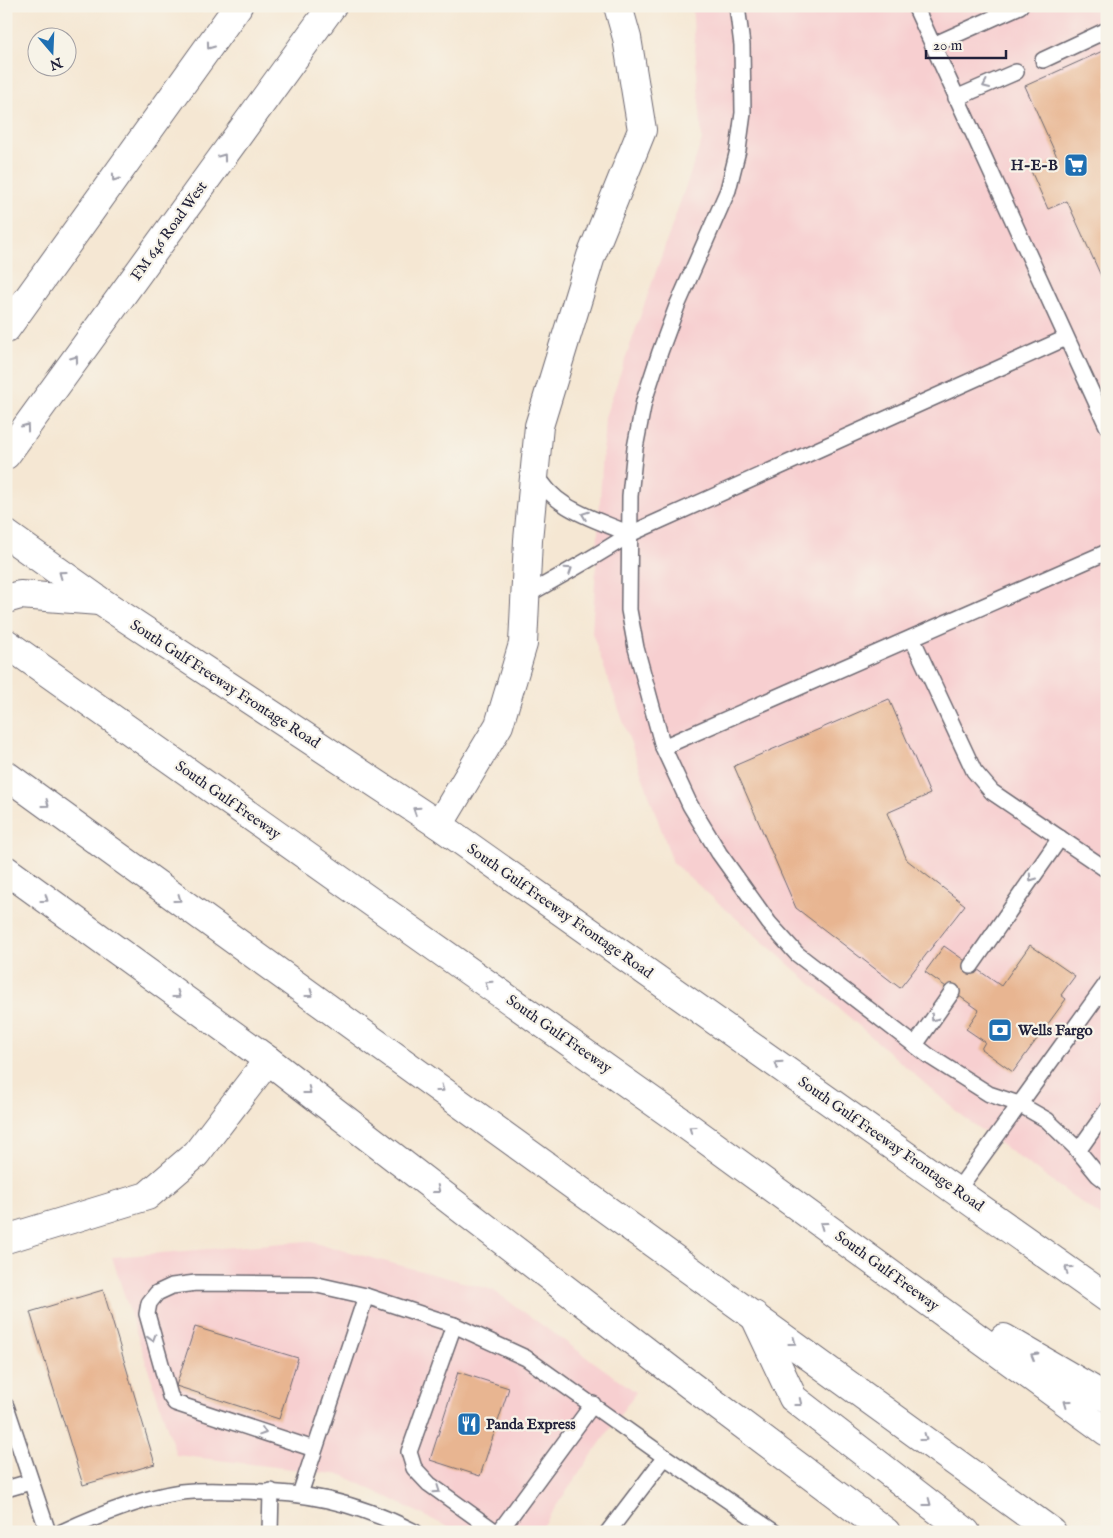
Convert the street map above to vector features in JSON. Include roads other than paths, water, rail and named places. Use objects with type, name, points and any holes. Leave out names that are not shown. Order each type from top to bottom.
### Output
[{"type":"main road","points":[[6,330],[238,6]]},
{"type":"main road","name":"FM 646 Road West","points":[[6,455],[332,6]]},
{"type":"main road","points":[[439,825],[500,725],[524,644],[528,540],[539,426],[591,256],[642,130],[627,38],[618,6]]},
{"type":"main road","name":"South Gulf Freeway Frontage Road","points":[[6,534],[100,601],[439,825],[1107,1298]]},
{"type":"main road","points":[[6,599],[20,595],[100,601]]},
{"type":"main road","name":"South Gulf Freeway","points":[[6,643],[679,1120],[1107,1432]]},
{"type":"main road","points":[[6,775],[754,1314],[1052,1532]]},
{"type":"main road","points":[[6,870],[268,1060],[690,1385],[886,1532]]},
{"type":"main road","points":[[6,1239],[147,1196],[196,1154],[268,1060]]},
{"type":"main road","points":[[877,1264],[1107,1398]]},
{"type":"main road","points":[[754,1314],[792,1398],[966,1532]]},
{"type":"lane","points":[[737,6],[742,45],[743,113],[738,150],[728,190],[677,306],[644,401],[634,448],[629,610],[636,648],[663,747],[690,805],[704,829],[740,884],[769,923],[797,954],[915,1045],[989,1094],[1019,1104],[1047,1120],[1078,1151],[1098,1175],[1107,1182]]},
{"type":"lane","points":[[915,6],[1107,426]]},
{"type":"lane","points":[[933,45],[1020,6]]},
{"type":"lane","points":[[1043,60],[1107,30]]},
{"type":"lane","points":[[956,98],[1016,72]]},
{"type":"lane","points":[[527,595],[582,562],[602,553],[630,534],[1066,338]]},
{"type":"lane","points":[[535,468],[541,482],[567,508],[630,534]]},
{"type":"lane","points":[[663,747],[1107,552]]},
{"type":"lane","points":[[912,638],[974,771],[992,792],[1107,870]]},
{"type":"lane","points":[[971,966],[1060,838]]},
{"type":"lane","points":[[957,1190],[1107,983]]},
{"type":"lane","points":[[915,1045],[952,992]]},
{"type":"lane","points":[[1078,1151],[1107,1110]]},
{"type":"lane","points":[[314,1449],[175,1403],[170,1396],[147,1314],[150,1303],[158,1293],[172,1286],[196,1283],[313,1284],[366,1296],[454,1325],[526,1358],[774,1532]]},
{"type":"lane","points":[[300,1494],[366,1296]]},
{"type":"lane","points":[[454,1325],[409,1452],[414,1468],[429,1484],[497,1532],[593,1404]]},
{"type":"lane","points":[[6,1406],[48,1532]]},
{"type":"lane","points":[[615,1529],[665,1457]]},
{"type":"lane","points":[[6,1489],[30,1482]]},
{"type":"lane","points":[[270,1532],[272,1490]]},
{"type":"lane","points":[[62,1532],[131,1505],[181,1492],[272,1490],[327,1498],[379,1514],[415,1532]]},
{"type":"place","name":"H-E-B","points":[[1076,165]]},
{"type":"place","name":"Wells Fargo","points":[[1000,1030]]},
{"type":"place","name":"Panda Express","points":[[469,1424]]}]
